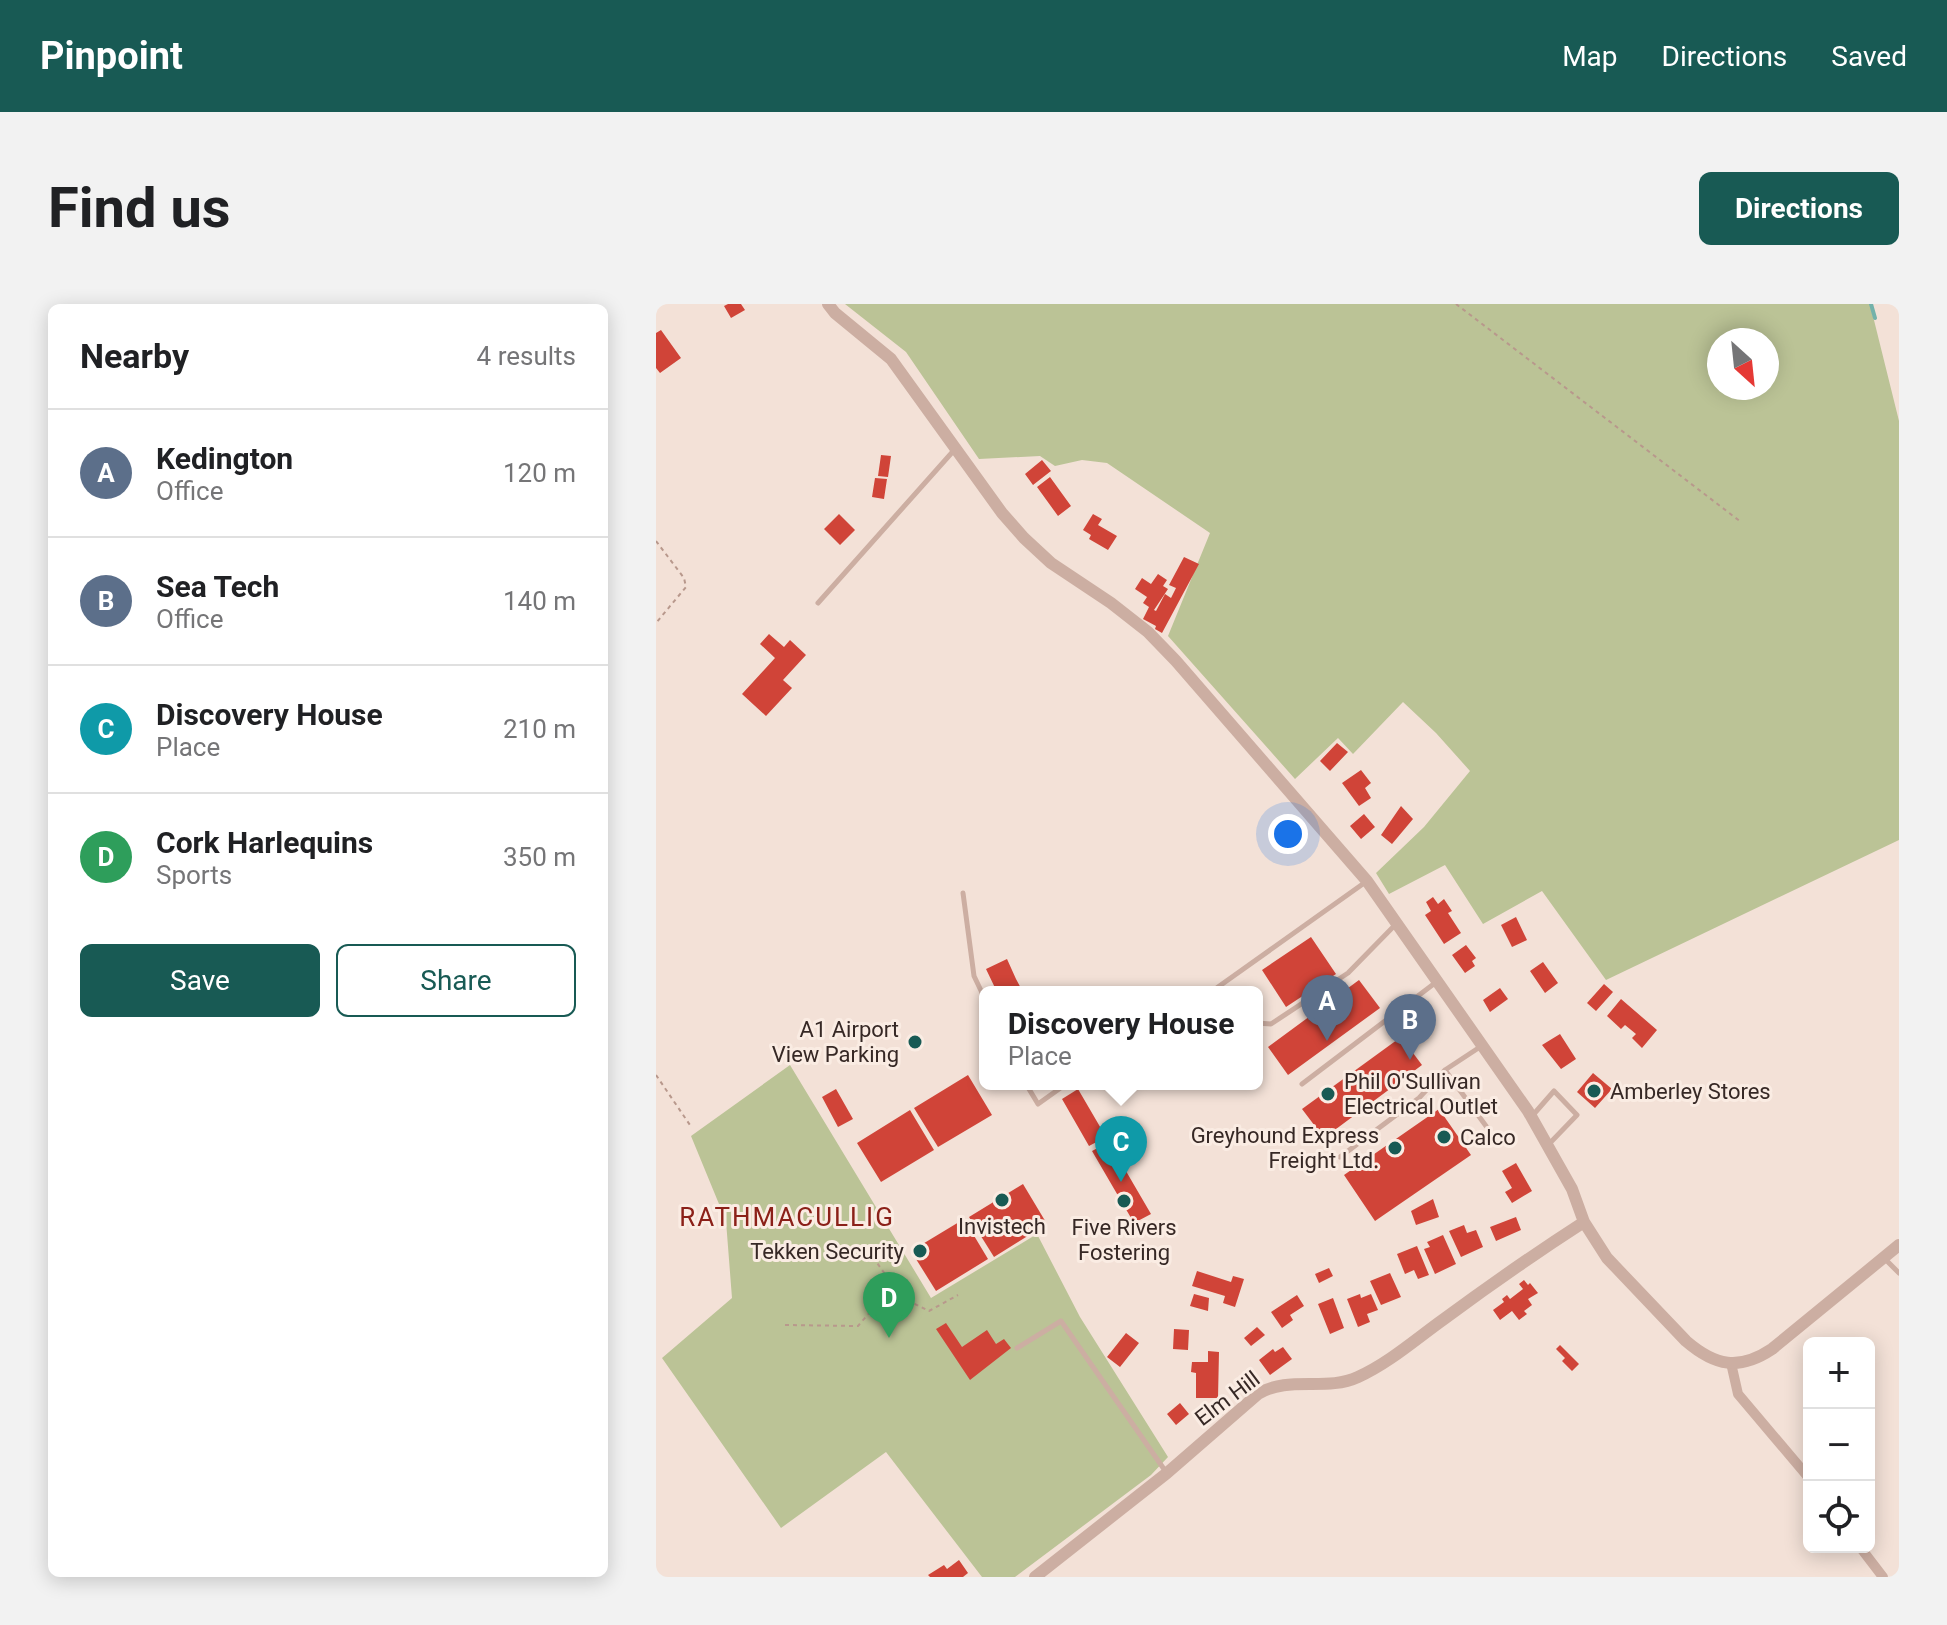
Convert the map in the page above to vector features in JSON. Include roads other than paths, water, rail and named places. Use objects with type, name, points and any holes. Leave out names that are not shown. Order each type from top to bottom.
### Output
[{"type":"street","points":[[828,304],[891,359],[1002,513],[1024,538],[1051,563],[1148,632],[1367,881],[1484,1044],[1531,1116],[1572,1189],[1584,1222],[1607,1258],[1686,1341],[1711,1359],[1731,1363],[1752,1360],[1772,1349],[1899,1245]]},
{"type":"street","name":"Elm Hill","points":[[1035,1577],[1167,1473],[1258,1394],[1271,1386],[1337,1384],[1356,1378],[1381,1364],[1520,1263],[1584,1222]]},
{"type":"street","points":[[1731,1363],[1738,1394],[1803,1471]]},
{"type":"street","points":[[1865,1553],[1883,1577]]},
{"type":"lane","points":[[818,603],[957,447]]},
{"type":"lane","points":[[1219,986],[1367,881]]},
{"type":"lane","points":[[963,893],[974,976],[979,986]]},
{"type":"lane","points":[[1263,1023],[1271,1024],[1348,973],[1397,924]]},
{"type":"lane","points":[[1302,1084],[1438,980]]},
{"type":"lane","points":[[1340,1157],[1419,1098],[1445,1070],[1484,1044]]},
{"type":"lane","points":[[1445,1070],[1486,1126]]},
{"type":"lane","points":[[1030,1090],[1038,1104],[1058,1090]]},
{"type":"lane","points":[[1531,1116],[1554,1091],[1577,1115],[1549,1145]]},
{"type":"lane","points":[[1884,1258],[1899,1273]]},
{"type":"lane","points":[[1017,1348],[1061,1321],[1167,1473]]},
{"type":"waterway","points":[[1871,304],[1875,318]]},
{"type":"place","name":"Kedington","points":[[1327,1041]]},
{"type":"place","name":"A1 Airport View Parking","points":[[915,1042]]},
{"type":"place","name":"Sea Tech","points":[[1410,1060]]},
{"type":"place","name":"Amberley Stores","points":[[1594,1091]]},
{"type":"place","name":"Phil O'Sullivan Electrical Outlet","points":[[1328,1094]]},
{"type":"place","name":"Calco","points":[[1444,1137]]},
{"type":"place","name":"Greyhound Express Freight Ltd.","points":[[1395,1148]]},
{"type":"place","name":"Discovery House","points":[[1121,1182]]},
{"type":"place","name":"Invistech","points":[[1002,1200]]},
{"type":"place","name":"Five Rivers Fostering","points":[[1124,1201]]},
{"type":"place","name":"Tekken Security","points":[[920,1251]]},
{"type":"place","name":"Cork Harlequins","points":[[889,1338]]},
{"type":"district","name":"RATHMACULLIG","points":[[787,1217]]}]
